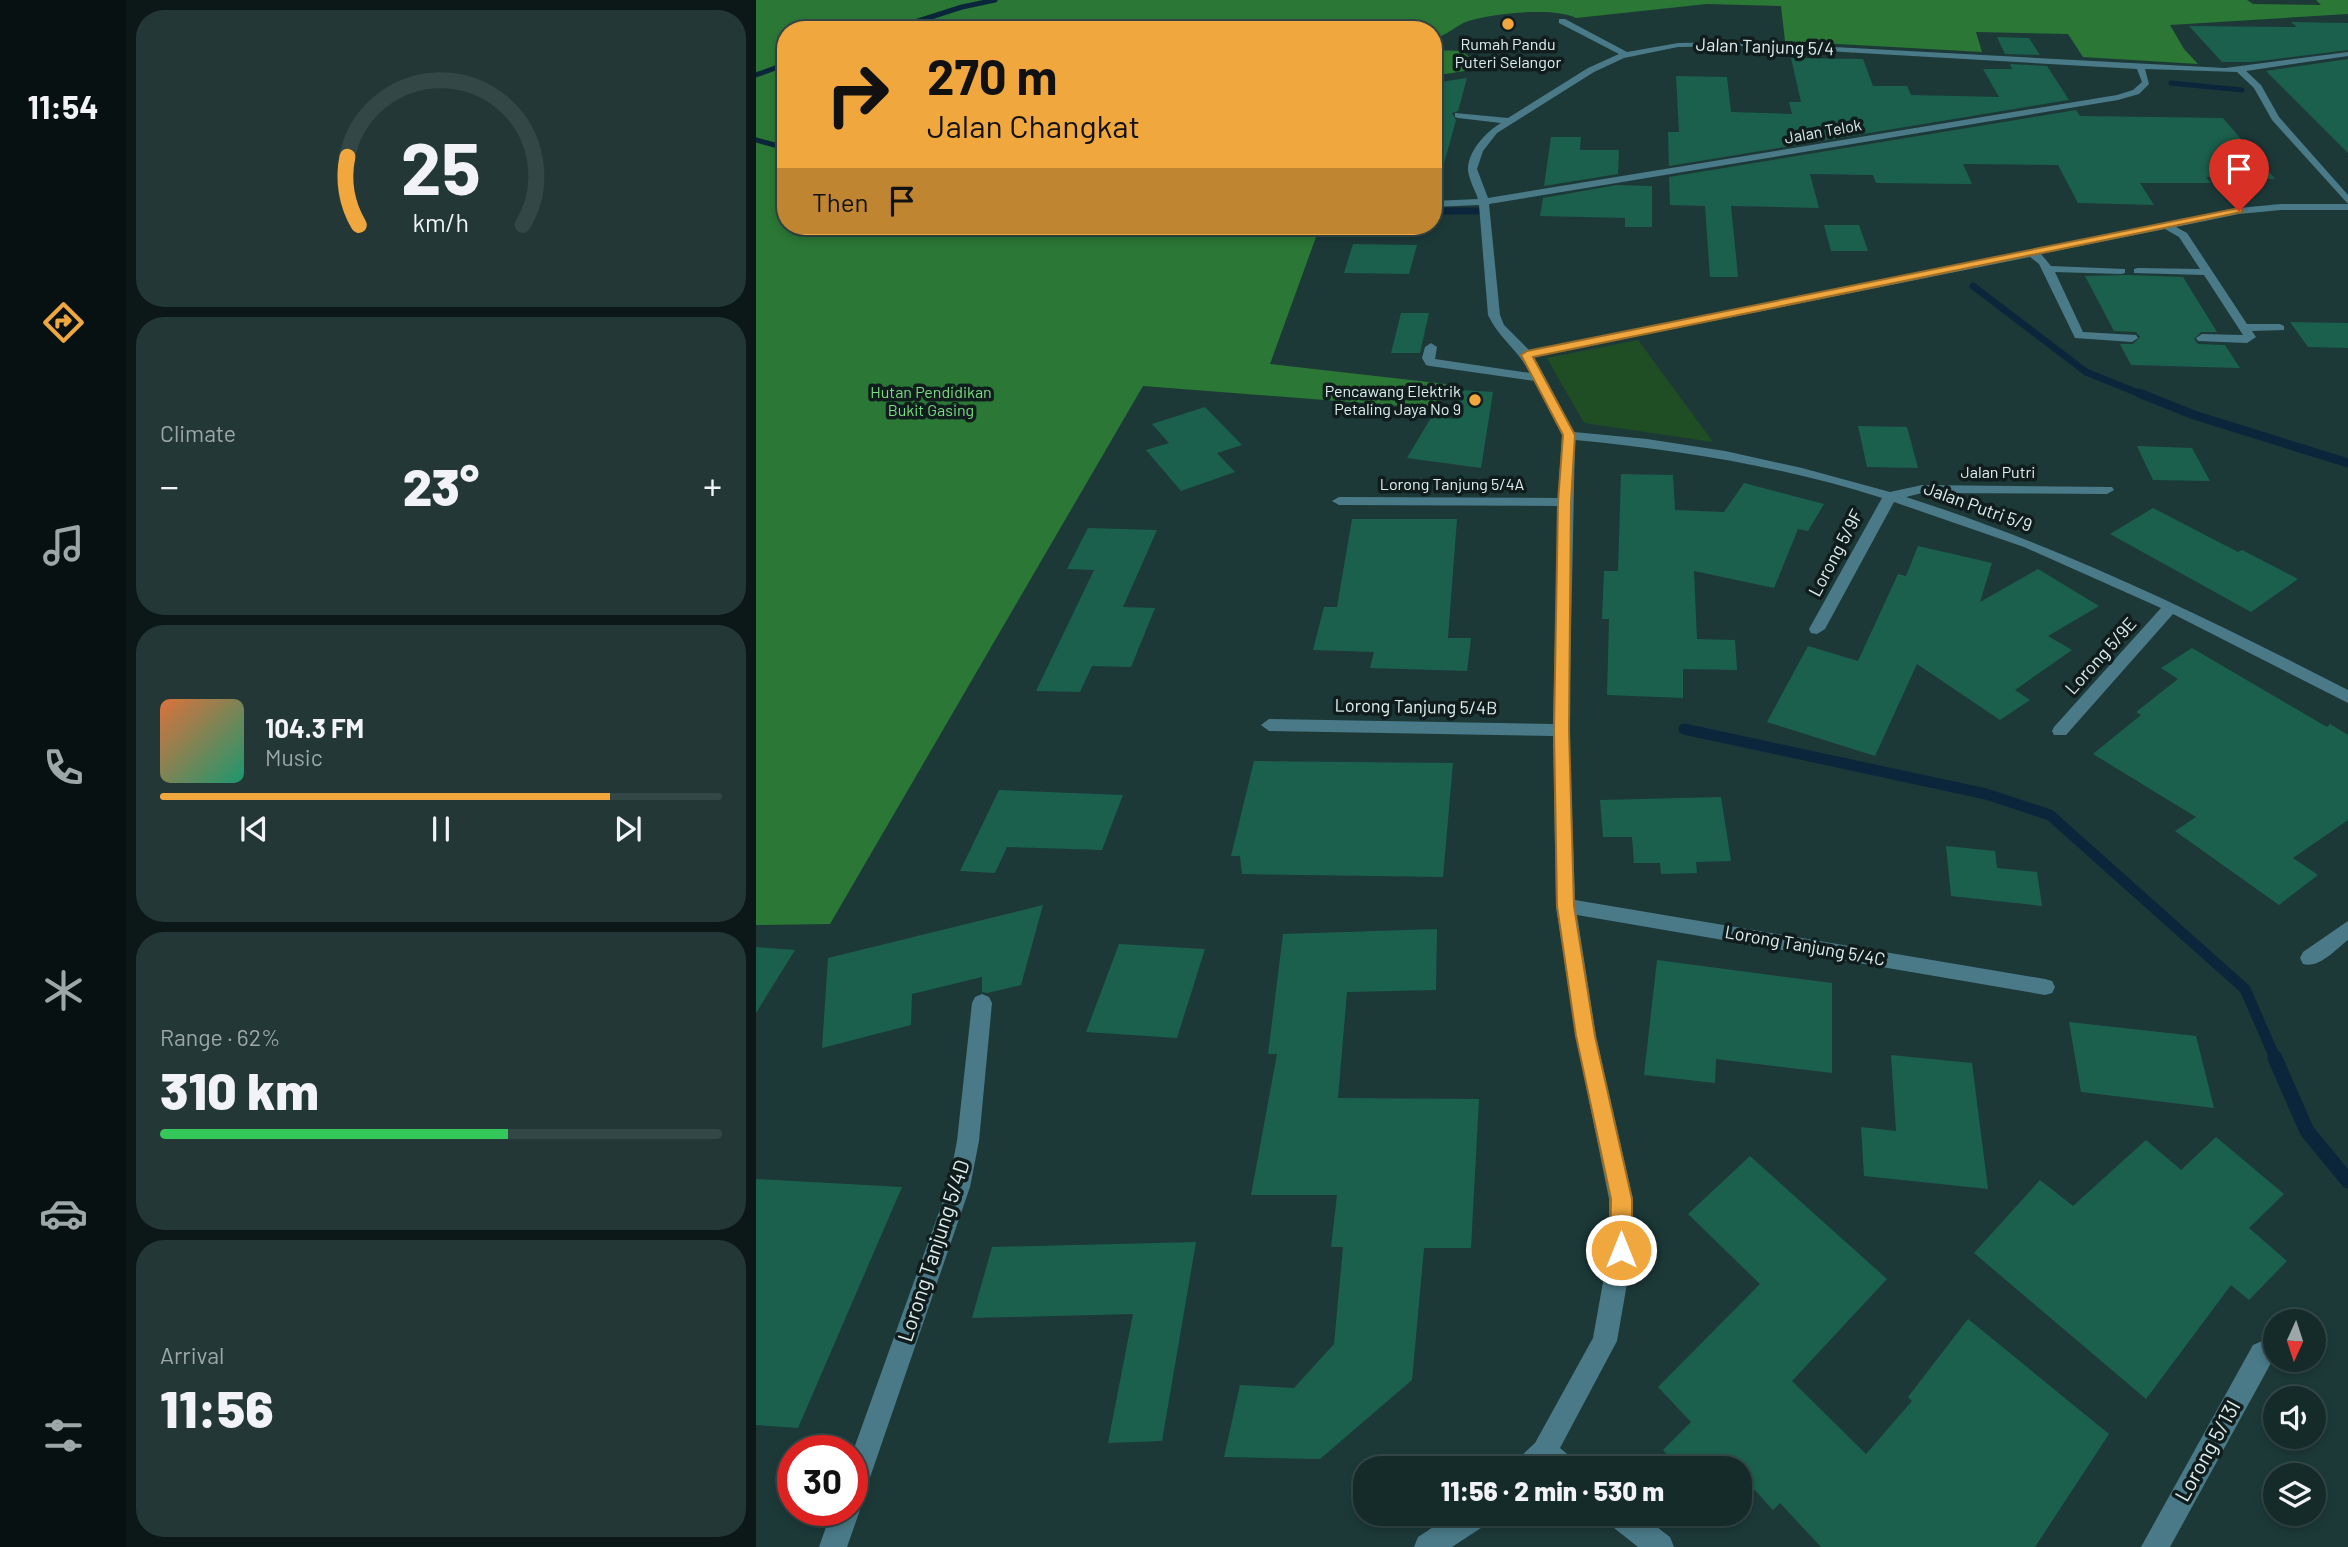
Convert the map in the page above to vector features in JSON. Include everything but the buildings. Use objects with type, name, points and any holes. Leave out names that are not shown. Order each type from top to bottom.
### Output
[{"type":"street","points":[[1562,22],[1626,55]]},
{"type":"street","name":"Jalan Tanjung 5/4","points":[[1569,435],[1527,355],[1499,326],[1494,315],[1484,202],[1472,169],[1478,150],[1494,131],[1591,70],[1626,55],[1668,46],[1711,43],[2240,70],[2348,54]]},
{"type":"street","name":"Jalan Telok","points":[[1484,202],[2118,97],[2143,88],[2146,82],[2140,66]]},
{"type":"street","points":[[2240,70],[2258,88],[2274,118],[2348,201]]},
{"type":"street","points":[[1458,115],[1508,121]]},
{"type":"street","points":[[1442,204],[1484,202]]},
{"type":"street","points":[[1527,355],[2257,208],[2348,207]]},
{"type":"street","points":[[2167,226],[2183,234],[2249,338],[2202,338]]},
{"type":"street","points":[[2032,253],[2044,262],[2079,335],[2132,338]]},
{"type":"street","points":[[2048,269],[2121,271]]},
{"type":"street","points":[[2138,271],[2207,272]]},
{"type":"street","points":[[2244,327],[2280,328]]},
{"type":"street","points":[[1430,346],[1430,362],[1538,378]]},
{"type":"street","points":[[1548,1456],[1605,1341],[1621,1250],[1621,1199],[1586,1036],[1566,906],[1562,730],[1565,502],[1569,435]]},
{"type":"street","name":"Jalan Putri 5/9","points":[[1569,435],[1684,448],[1770,465],[1889,496],[2013,538],[2171,607],[2348,697]]},
{"type":"street","name":"Jalan Putri","points":[[1889,496],[1922,489],[2107,490]]},
{"type":"street","name":"Lorong 5/9F","points":[[1817,629],[1889,496]]},
{"type":"street","name":"Lorong Tanjung 5/4A","points":[[1339,501],[1565,502]]},
{"type":"street","name":"Lorong 5/9E","points":[[2060,731],[2171,607]]},
{"type":"street","name":"Lorong Tanjung 5/4B","points":[[1269,725],[1562,730]]},
{"type":"street","name":"Lorong Tanjung 5/4C","points":[[1566,906],[2045,987]]},
{"type":"street","points":[[2310,958],[2348,929]]},
{"type":"street","name":"Lorong Tanjung 5/4D","points":[[868,1446],[959,1187],[968,1141],[982,1003]]},
{"type":"street","name":"Lorong 5/13I","points":[[2155,1547],[2262,1354]]},
{"type":"street","points":[[833,1547],[840,1526]]},
{"type":"street","points":[[1428,1547],[1459,1526]]},
{"type":"street","points":[[1634,1526],[1660,1547]]},
{"type":"green space","name":"Hutan Pendidikan Bukit Gasing","points":[[756,0],[2247,0],[2253,4],[2321,5],[2316,0],[2348,0],[2348,14],[2170,25],[2184,49],[2198,64],[2083,57],[2068,34],[1976,32],[1982,52],[1785,41],[1781,6],[1707,4],[1576,18],[1554,13],[1526,12],[1483,17],[1466,22],[1442,35],[1442,21],[777,21],[777,235],[1317,235],[1270,364],[1446,384],[1440,409],[1143,386],[830,924],[756,925]]},
{"type":"green space","points":[[1442,50],[1462,51],[1483,68],[1442,75]]},
{"type":"green space","points":[[1638,340],[1713,442],[1584,423],[1547,358]]},
{"type":"waterway","points":[[918,21],[995,0]]},
{"type":"waterway","points":[[756,75],[777,67]]},
{"type":"waterway","points":[[2171,83],[2242,90]]},
{"type":"waterway","points":[[756,140],[777,146]]},
{"type":"waterway","points":[[1442,211],[1478,211]]},
{"type":"waterway","points":[[1973,286],[2086,372],[2143,395]]},
{"type":"waterway","points":[[2139,393],[2194,415],[2348,463]]},
{"type":"waterway","points":[[1684,729],[1986,794],[2050,815],[2245,989],[2276,1060]]},
{"type":"waterway","points":[[2275,1058],[2307,1131],[2348,1181]]},
{"type":"place","name":"Rumah Pandu Puteri Selangor","points":[[1508,24]]},
{"type":"place","name":"Pencawang Elektrik Petaling Jaya No 9","points":[[1475,400]]},
{"type":"route","points":[[1621,1250],[1621,1199],[1586,1036],[1566,906],[1562,730],[1565,502],[1569,435],[1527,355],[2239,211]]}]
